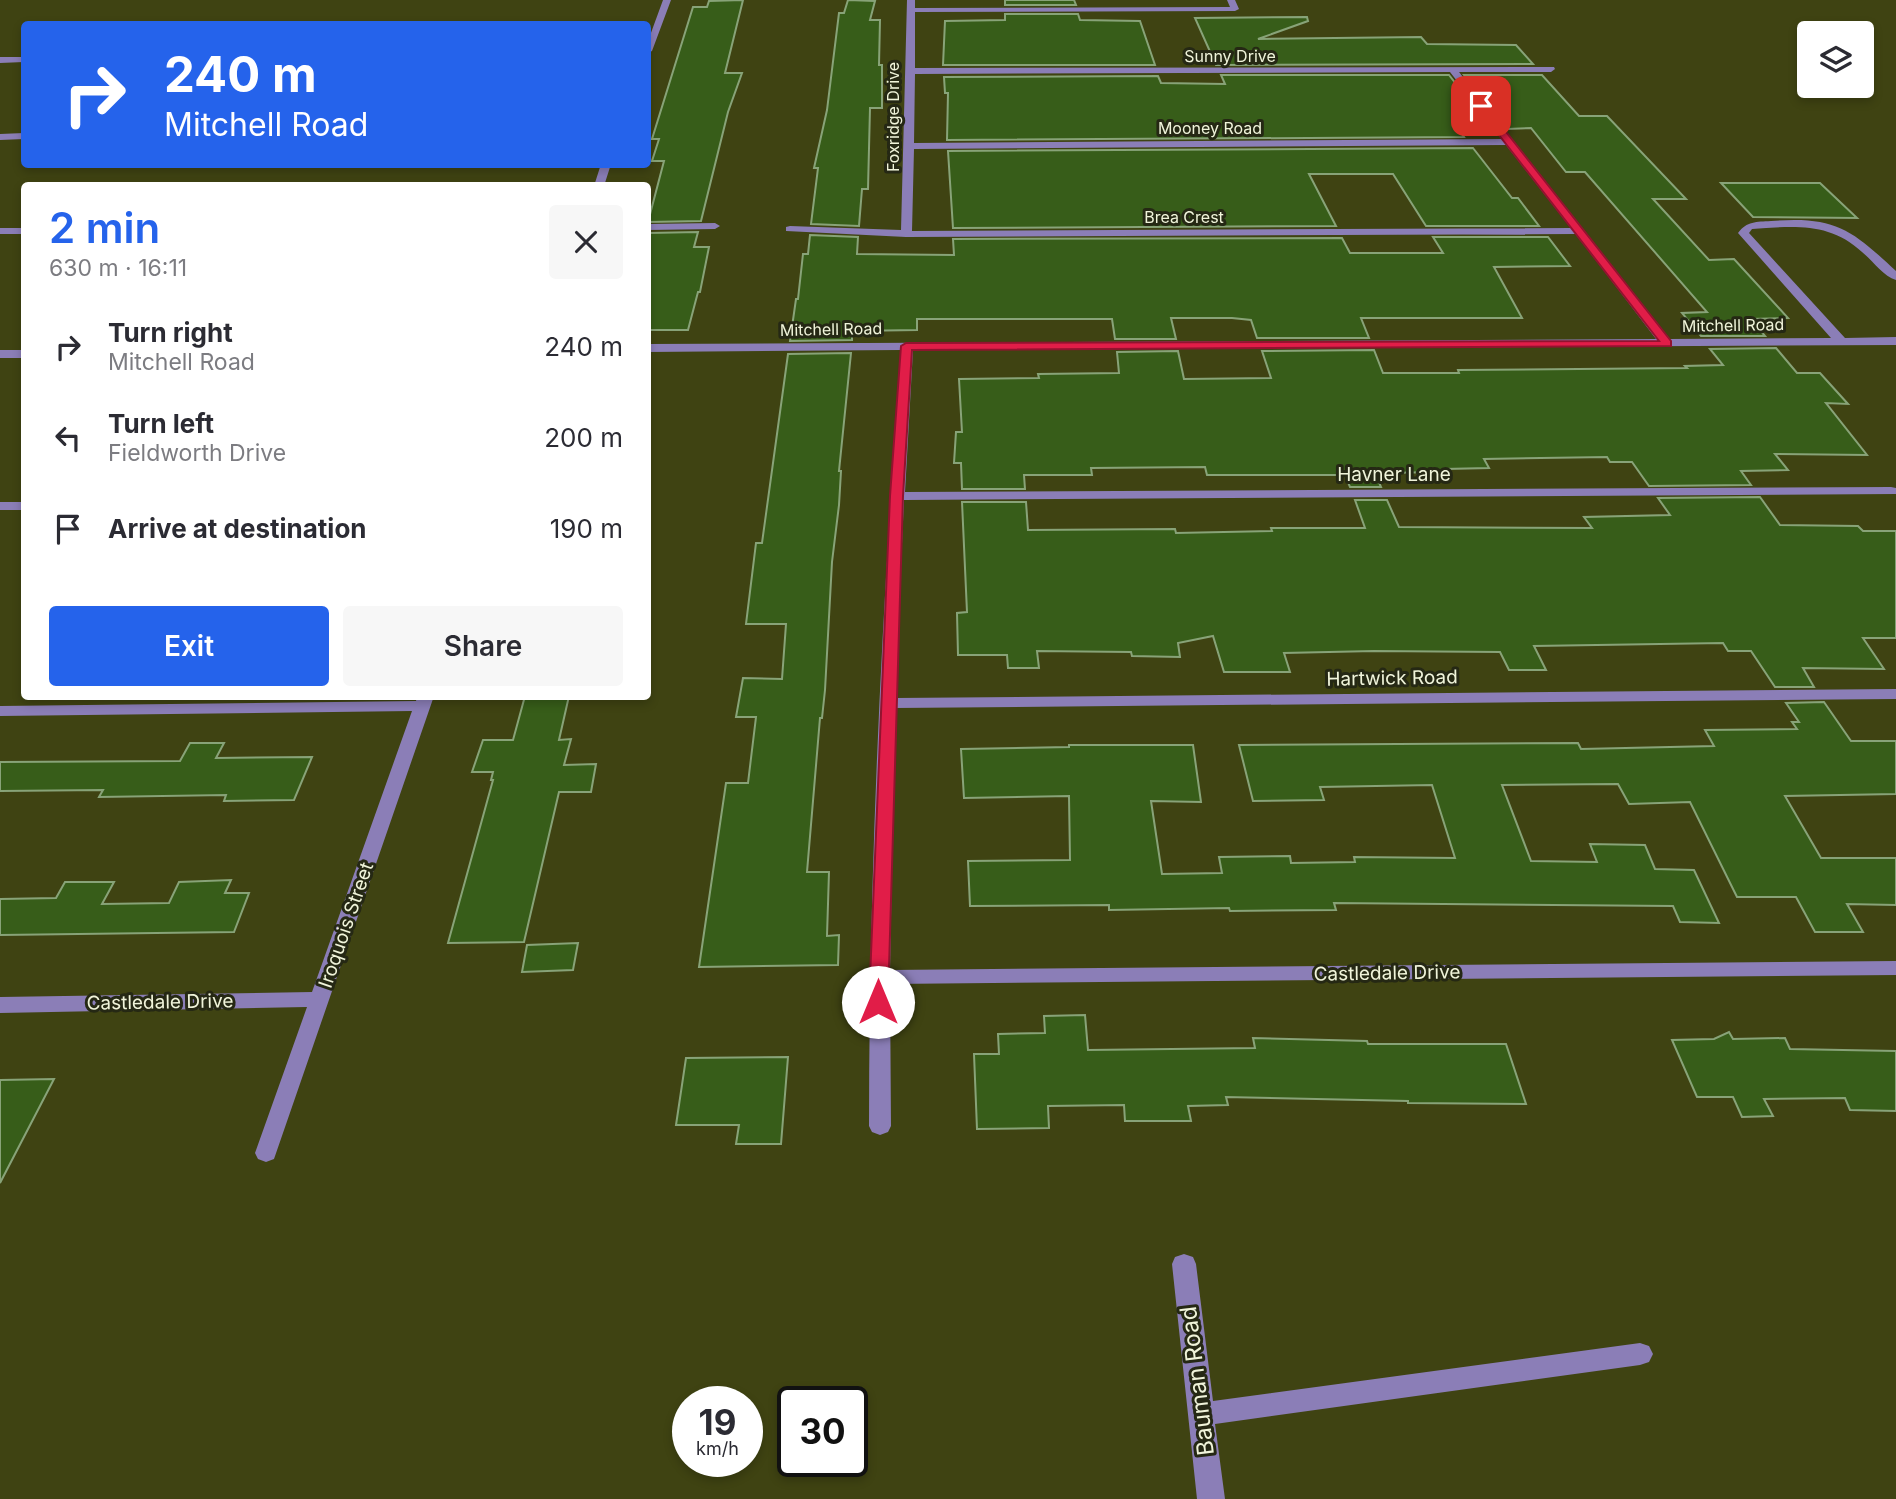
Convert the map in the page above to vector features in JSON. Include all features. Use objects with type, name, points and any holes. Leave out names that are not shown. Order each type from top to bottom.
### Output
[{"type":"street","points":[[651,43],[667,0]]},
{"type":"street","points":[[911,5],[1235,9],[1231,0]]},
{"type":"street","name":"Foxridge Drive","points":[[906,234],[911,146],[911,5]]},
{"type":"street","points":[[0,60],[21,60]]},
{"type":"street","name":"Sunny Drive","points":[[909,71],[1551,69]]},
{"type":"street","points":[[1453,70],[1667,344]]},
{"type":"street","points":[[0,137],[21,136]]},
{"type":"street","name":"Mooney Road","points":[[911,146],[1509,142]]},
{"type":"street","points":[[651,227],[715,226]]},
{"type":"street","points":[[1841,341],[1743,233],[1749,226],[1828,226],[1850,235],[1896,277]]},
{"type":"street","name":"Brea Crest","points":[[790,229],[906,234],[1579,231]]},
{"type":"street","points":[[0,231],[21,231]]},
{"type":"street","name":"Mitchell Road","points":[[651,348],[1896,341]]},
{"type":"street","points":[[880,1126],[878,977],[896,496],[906,346]]},
{"type":"street","points":[[0,354],[21,354]]},
{"type":"street","name":"Havner Lane","points":[[896,496],[1891,491]]},
{"type":"street","points":[[0,506],[21,506]]},
{"type":"street","name":"Hartwick Road","points":[[889,703],[1896,694]]},
{"type":"street","points":[[0,711],[425,701]]},
{"type":"street","name":"Iroquois Street","points":[[266,1153],[425,701]]},
{"type":"street","name":"Castledale Drive","points":[[878,977],[1896,968]]},
{"type":"street","name":"Castledale Drive","points":[[0,1005],[320,999]]},
{"type":"street","name":"Bauman Road","points":[[1184,1264],[1211,1499]]},
{"type":"street","points":[[1202,1414],[1640,1354]]},
{"type":"building","points":[[743,0],[725,73],[742,73],[728,112],[701,221],[651,222],[651,211],[664,161],[652,161],[659,139],[652,139],[693,7],[707,7],[709,1]]},
{"type":"building","points":[[848,0],[875,1],[870,20],[880,20],[882,108],[870,108],[868,189],[862,189],[859,226],[811,224],[818,168],[814,168],[827,110],[839,13],[844,13]]},
{"type":"building","points":[[1005,0],[1074,0],[1076,5],[1005,5]]},
{"type":"building","points":[[1005,14],[1078,14],[1080,20],[1140,21],[1155,65],[943,65],[945,21],[1005,20]]},
{"type":"building","points":[[1307,17],[1308,21],[1258,39],[1421,37],[1427,44],[1516,45],[1533,64],[1216,65],[1195,18]]},
{"type":"building","points":[[1221,75],[1449,75],[1491,129],[1459,129],[1464,137],[947,140],[948,93],[945,93],[944,77],[1158,76],[1161,83],[1225,84]]},
{"type":"building","points":[[1464,75],[1542,75],[1579,116],[1607,116],[1686,199],[1653,199],[1709,260],[1734,259],[1788,318],[1751,319],[1765,336],[1701,336],[1682,313],[1707,312],[1585,172],[1566,172],[1531,128],[1507,129]]},
{"type":"building","points":[[1473,148],[1512,198],[1518,198],[1539,226],[1426,226],[1393,174],[1309,174],[1336,226],[953,228],[948,151]]},
{"type":"building","points":[[1721,183],[1820,183],[1857,218],[1753,217]]},
{"type":"building","points":[[698,232],[694,247],[709,247],[700,292],[688,330],[651,330],[651,233]]},
{"type":"building","points":[[810,235],[858,237],[857,254],[954,255],[953,239],[1342,238],[1350,253],[1443,253],[1433,237],[1548,237],[1570,266],[1494,267],[1522,318],[1361,318],[1369,338],[1257,338],[1251,320],[1232,318],[1171,318],[1176,339],[1115,339],[1112,319],[917,319],[917,330],[852,331],[852,340],[790,341],[803,254],[808,254]]},
{"type":"building","points":[[1776,348],[1797,373],[1820,373],[1848,404],[1826,403],[1867,455],[1775,454],[1788,470],[1741,471],[1751,485],[1649,486],[1632,462],[1610,462],[1607,457],[1484,459],[1489,468],[1445,469],[1447,472],[1375,473],[1381,487],[1350,487],[1345,475],[1207,475],[1205,467],[1091,468],[1092,475],[1024,475],[1025,489],[962,489],[961,463],[954,463],[956,432],[962,432],[959,379],[1119,373],[1117,352],[1178,351],[1184,379],[1271,378],[1262,351],[1374,350],[1383,373],[1459,373],[1458,370],[1687,368],[1685,366],[1723,365],[1710,349]]},
{"type":"building","points":[[851,353],[839,471],[839,505],[832,562],[825,690],[820,718],[807,872],[829,872],[827,936],[839,935],[838,965],[699,967],[726,783],[748,783],[756,717],[736,717],[743,678],[782,679],[786,624],[746,624],[756,543],[762,543],[788,354]]},
{"type":"building","points":[[1760,497],[1780,525],[1858,526],[1863,531],[1896,531],[1896,638],[1863,638],[1884,669],[1803,668],[1814,687],[1775,687],[1751,651],[1728,651],[1723,643],[1534,646],[1546,670],[1509,670],[1500,652],[1374,651],[1284,653],[1290,672],[1224,672],[1213,636],[1178,643],[1180,657],[1132,656],[1131,652],[1037,651],[1039,668],[1008,668],[1007,655],[958,655],[957,613],[967,612],[962,502],[1026,502],[1028,530],[1175,529],[1176,533],[1272,531],[1271,528],[1365,528],[1355,500],[1387,500],[1399,527],[1592,528],[1584,517],[1670,515],[1658,498]]},
{"type":"building","points":[[524,700],[568,700],[559,740],[571,739],[564,765],[596,764],[591,792],[559,792],[524,942],[448,943],[493,780],[493,772],[472,772],[483,740],[513,740]]},
{"type":"building","points":[[1824,702],[1851,741],[1896,741],[1896,794],[1785,796],[1821,858],[1896,858],[1896,905],[1847,904],[1863,932],[1815,932],[1796,897],[1737,897],[1690,802],[1629,804],[1618,784],[1502,785],[1531,861],[1597,862],[1590,844],[1645,845],[1655,869],[1694,870],[1719,923],[1680,922],[1673,906],[1334,903],[1336,910],[1230,911],[1229,908],[1109,910],[1109,905],[970,906],[968,861],[1070,860],[1069,796],[964,798],[961,749],[1069,745],[1193,745],[1201,802],[1151,801],[1162,874],[1222,873],[1219,857],[1290,856],[1291,863],[1355,862],[1354,857],[1455,858],[1432,785],[1320,787],[1324,800],[1253,801],[1239,745],[1578,743],[1581,749],[1714,746],[1705,730],[1797,729],[1792,722],[1799,722],[1786,703]]},
{"type":"building","points":[[190,743],[224,743],[216,758],[312,757],[294,800],[224,801],[226,795],[99,797],[103,790],[0,791],[0,762],[180,761]]},
{"type":"building","points":[[231,880],[225,893],[249,893],[234,932],[0,935],[0,899],[56,898],[65,882],[114,882],[102,904],[169,903],[179,882]]},
{"type":"building","points":[[578,943],[573,970],[522,972],[527,945]]},
{"type":"building","points":[[1085,1015],[1088,1050],[1255,1048],[1253,1038],[1367,1041],[1368,1044],[1506,1044],[1526,1104],[1226,1097],[1228,1105],[1188,1106],[1191,1121],[1125,1121],[1124,1105],[1048,1106],[1049,1128],[977,1129],[974,1054],[999,1054],[998,1034],[1045,1033],[1044,1016]]},
{"type":"building","points":[[1729,1032],[1733,1039],[1785,1038],[1790,1049],[1896,1051],[1896,1111],[1850,1110],[1845,1098],[1764,1099],[1773,1116],[1742,1117],[1733,1097],[1697,1097],[1672,1040],[1714,1039]]},
{"type":"building","points":[[788,1057],[781,1144],[736,1144],[739,1125],[676,1125],[686,1058]]},
{"type":"building","points":[[54,1079],[0,1183],[0,1080]]},
{"type":"route","points":[[878,1002],[896,496],[906,346],[1667,344],[1481,106]]}]
